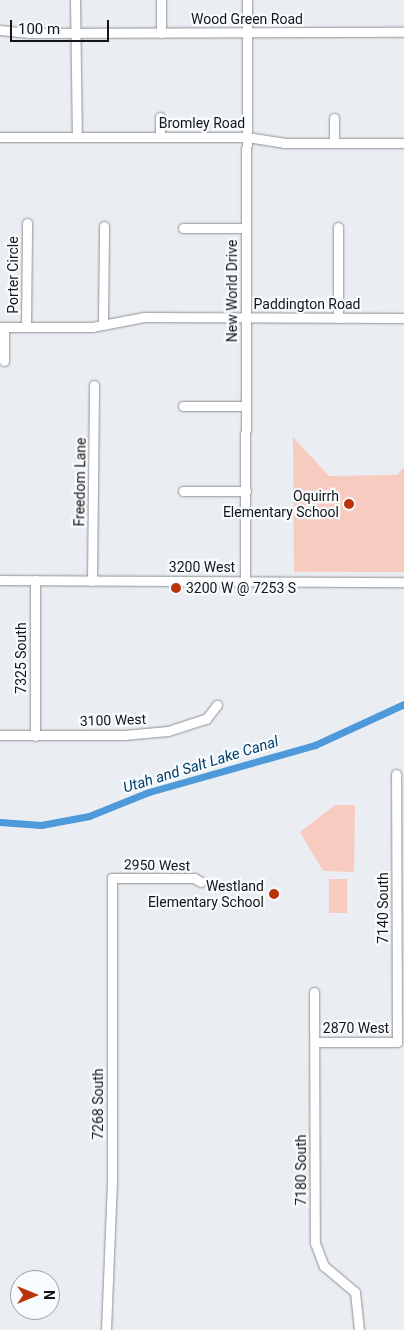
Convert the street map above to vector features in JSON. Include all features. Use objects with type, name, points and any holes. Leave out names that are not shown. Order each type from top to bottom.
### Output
[{"type":"street","points":[[75,0],[77,137]]},
{"type":"street","points":[[161,0],[161,33]]},
{"type":"street","name":"New World Drive","points":[[245,581],[247,0]]},
{"type":"street","name":"Wood Green Road","points":[[0,30],[75,33],[404,32]]},
{"type":"street","points":[[160,117],[160,137]]},
{"type":"street","points":[[334,118],[334,143]]},
{"type":"street","name":"Bromley Road","points":[[0,137],[247,137],[284,143],[404,143]]},
{"type":"street","name":"Porter Circle","points":[[26,327],[27,223]]},
{"type":"street","points":[[103,325],[104,226]]},
{"type":"street","points":[[338,227],[338,318]]},
{"type":"street","points":[[183,228],[246,228]]},
{"type":"street","name":"Paddington Road","points":[[2,327],[103,325],[144,317],[404,318]]},
{"type":"street","points":[[2,327],[4,361]]},
{"type":"street","name":"Freedom Lane","points":[[92,581],[94,384]]},
{"type":"street","points":[[182,406],[246,406]]},
{"type":"street","points":[[183,491],[246,491]]},
{"type":"street","name":"3200 West","points":[[0,580],[404,582]]},
{"type":"street","name":"7325 South","points":[[35,580],[35,736]]},
{"type":"street","name":"3100 West","points":[[0,736],[124,735],[168,731],[206,719],[217,704]]},
{"type":"street","name":"7140 South","points":[[396,774],[400,938],[397,1042]]},
{"type":"street","name":"2950 West","points":[[112,878],[194,878],[201,882]]},
{"type":"street","name":"7268 South","points":[[106,1330],[112,1178],[112,878]]},
{"type":"street","name":"7180 South","points":[[314,992],[315,1243],[324,1266],[355,1292],[359,1330]]},
{"type":"street","name":"2870 West","points":[[314,1042],[397,1042]]},
{"type":"shaded area","points":[[293,437],[329,476],[397,475],[404,467],[404,572],[294,572]]},
{"type":"shaded area","points":[[335,805],[355,805],[354,872],[323,871],[300,832]]},
{"type":"shaded area","points":[[329,879],[347,879],[347,913],[329,913]]},
{"type":"waterway","name":"Utah and Salt Lake Canal","points":[[0,822],[41,825],[89,816],[149,792],[315,745],[404,704]]},
{"type":"place","name":"Oquirrh Elementary School","points":[[349,504]]},
{"type":"place","name":"3200 W @ 7253 S","points":[[176,588]]},
{"type":"place","name":"Westland Elementary School","points":[[274,894]]}]
